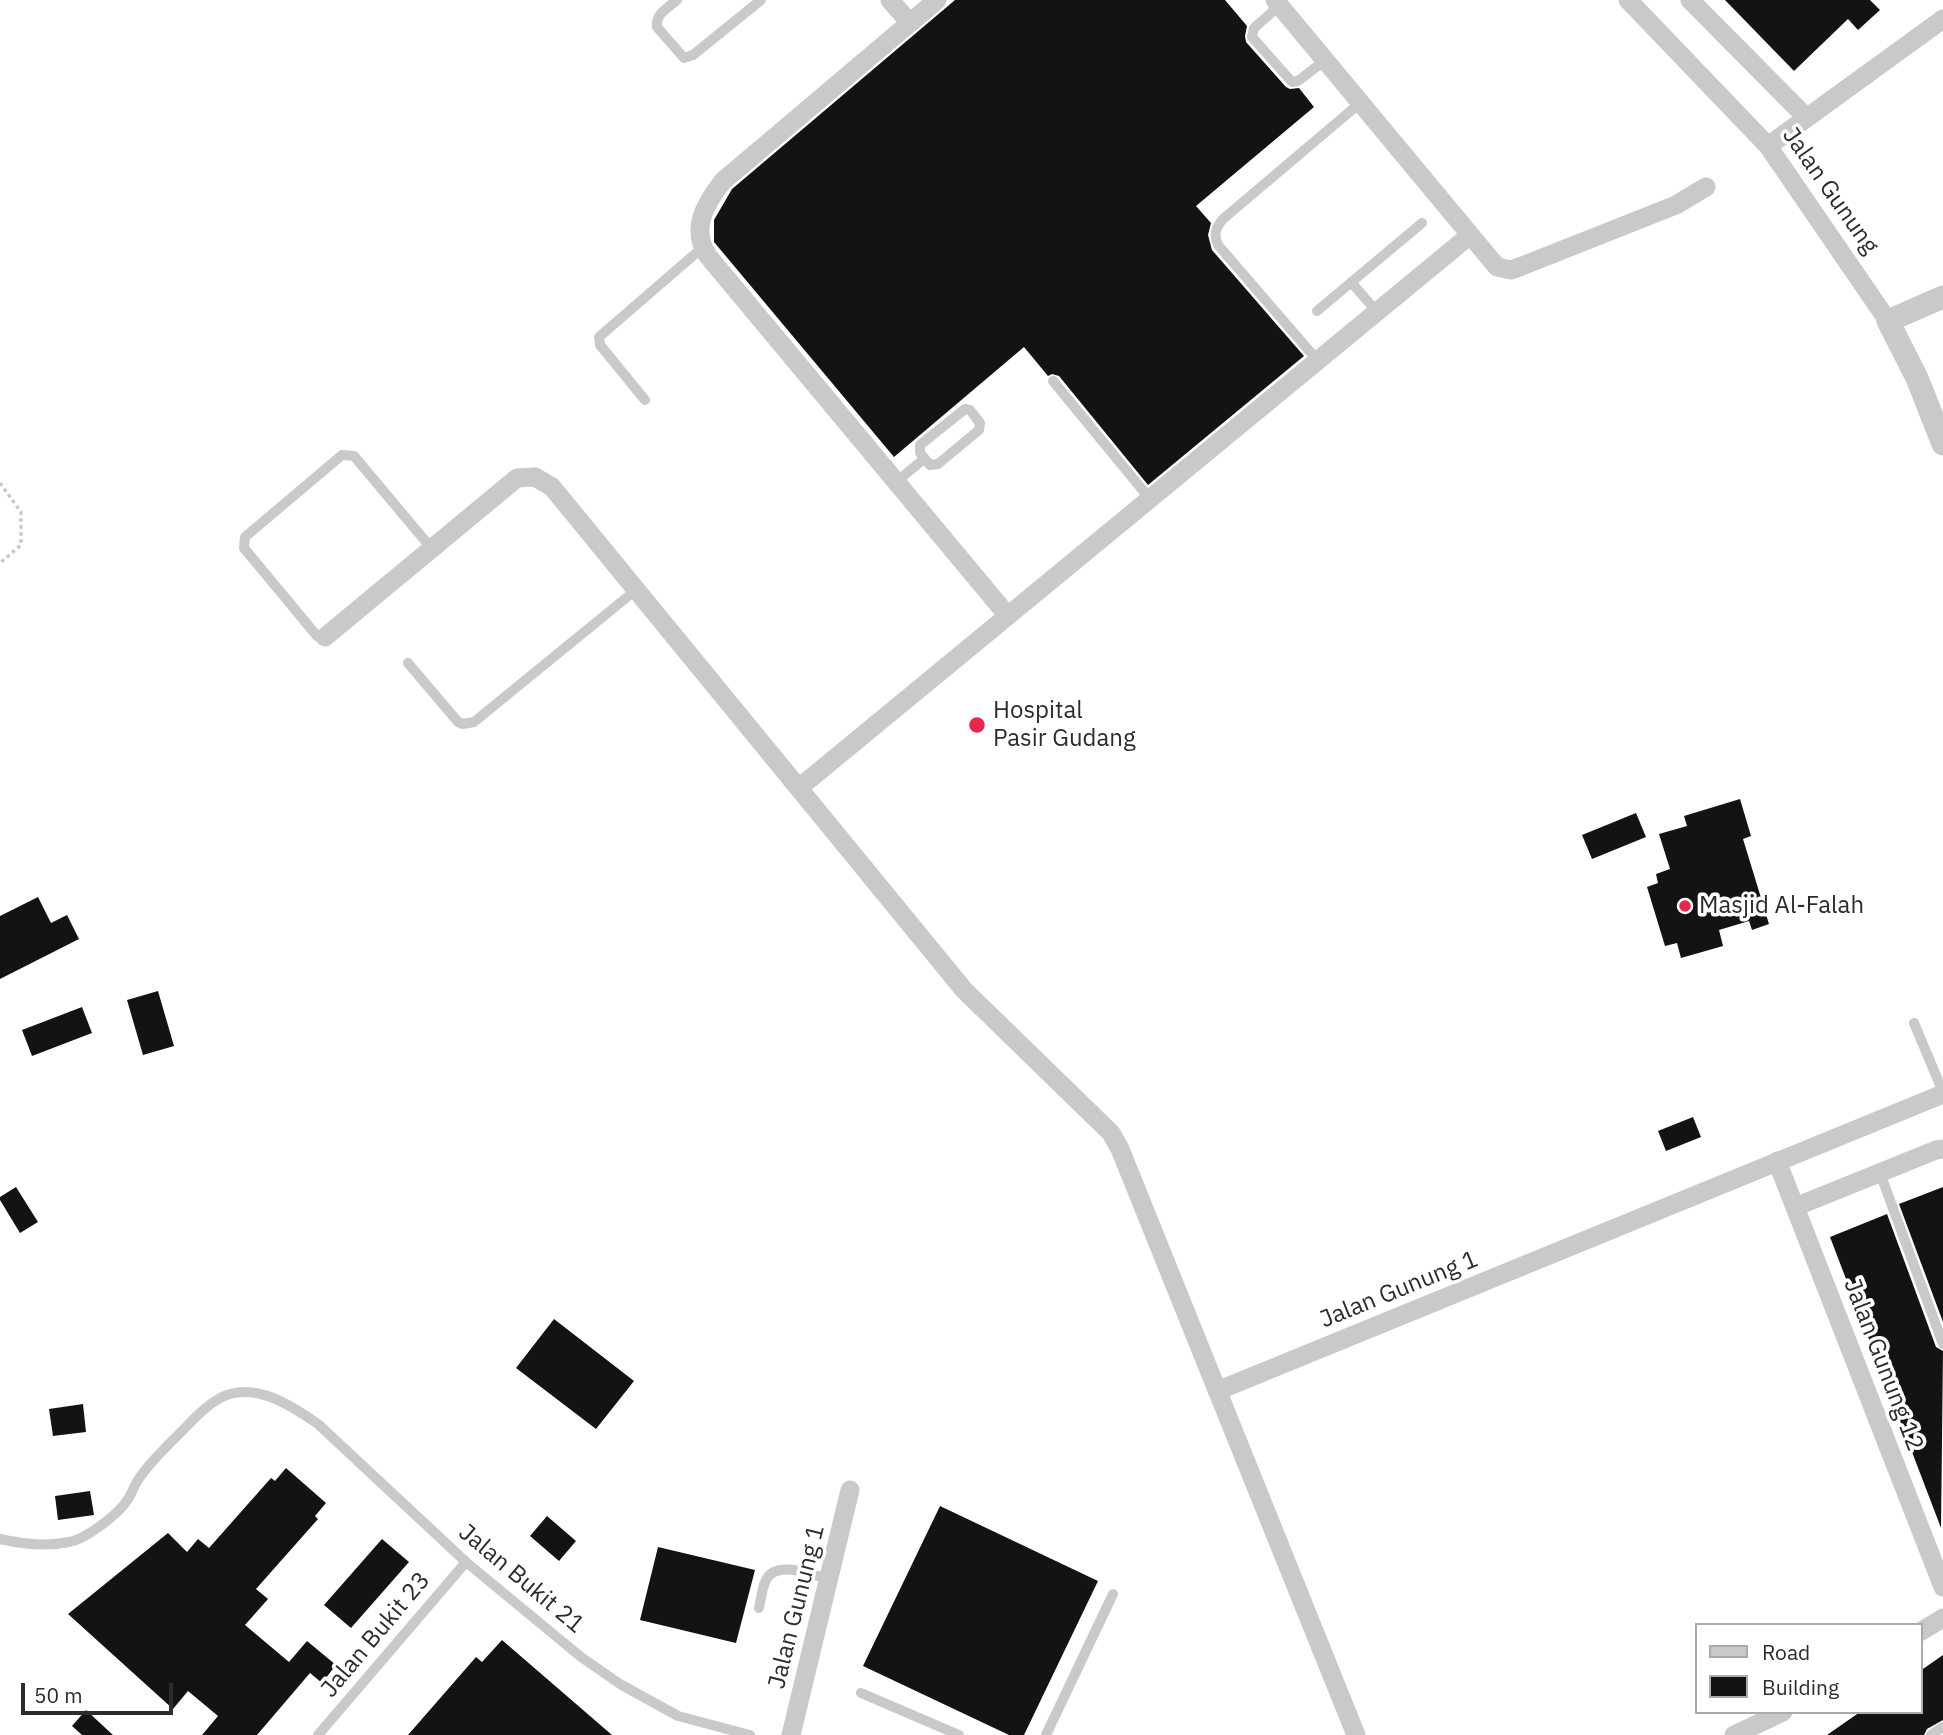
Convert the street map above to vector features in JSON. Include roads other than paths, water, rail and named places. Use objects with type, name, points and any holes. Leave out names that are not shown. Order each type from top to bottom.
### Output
[{"type":"street","points":[[890,0],[910,23]]},
{"type":"street","points":[[937,0],[723,181],[710,198],[699,224],[702,248],[1008,616]]},
{"type":"street","name":"Jalan Gunung","points":[[1628,0],[1768,145],[1888,321],[1917,378],[1943,444]]},
{"type":"street","points":[[1690,0],[1806,117]]},
{"type":"street","points":[[1277,3],[1497,267],[1511,270],[1676,205],[1706,187]]},
{"type":"street","points":[[1768,145],[1943,19]]},
{"type":"street","points":[[800,788],[1469,236]]},
{"type":"street","points":[[1888,321],[1943,297]]},
{"type":"street","points":[[325,637],[517,478],[535,477],[552,487],[964,990],[1111,1133],[1120,1149],[1356,1735]]},
{"type":"street","name":"Jalan Gunung 1","points":[[1217,1391],[1943,1093]]},
{"type":"street","points":[[1795,1207],[1943,1149]]},
{"type":"street","name":"Jalan Gunung 12","points":[[1777,1161],[1943,1587]]},
{"type":"street","name":"Jalan Gunung 1","points":[[791,1735],[850,1490]]},
{"type":"street","points":[[1922,1631],[1943,1618]]},
{"type":"street","points":[[1734,1735],[1779,1714]]},
{"type":"lane","points":[[677,0],[656,22],[657,27],[684,58],[693,55],[754,2]]},
{"type":"lane","points":[[1277,3],[1254,28],[1252,37],[1292,82],[1298,81],[1324,61]]},
{"type":"lane","points":[[1318,361],[1218,245],[1215,239],[1216,230],[1223,219],[1360,103]]},
{"type":"lane","points":[[1317,310],[1422,223]]},
{"type":"lane","points":[[645,400],[600,345],[599,337],[702,248]]},
{"type":"lane","points":[[1351,282],[1377,312]]},
{"type":"lane","points":[[1053,381],[1150,499]]},
{"type":"lane","points":[[963,410],[970,410],[980,423],[979,430],[938,464],[930,465],[924,459],[919,451],[920,445],[963,410]]},
{"type":"lane","points":[[325,637],[317,636],[244,548],[243,543],[245,537],[342,455],[354,456],[432,549]]},
{"type":"lane","points":[[896,482],[924,459]]},
{"type":"lane","points":[[408,663],[458,722],[468,724],[474,722],[637,589]]},
{"type":"lane","points":[[1914,1023],[1943,1093]]},
{"type":"lane","points":[[1880,1173],[1943,1344]]},
{"type":"lane","name":"Jalan Bukit 21","points":[[0,1539],[22,1544],[70,1542],[99,1527],[127,1502],[139,1478],[197,1415],[222,1397],[239,1393],[264,1394],[294,1407],[318,1424],[466,1562],[581,1657],[620,1684],[678,1716],[750,1735]]},
{"type":"lane","name":"Jalan Bukit 23","points":[[318,1735],[466,1562]]},
{"type":"lane","points":[[759,1608],[766,1579],[774,1571],[785,1569],[830,1579]]},
{"type":"lane","points":[[1046,1735],[1113,1594]]},
{"type":"lane","points":[[861,1693],[959,1735]]},
{"type":"lane","points":[[1931,1735],[1943,1727]]},
{"type":"place","name":"Hospital Pasir Gudang","points":[[977,725]]},
{"type":"place","name":"Masjid Al-Falah","points":[[1685,906]]}]
